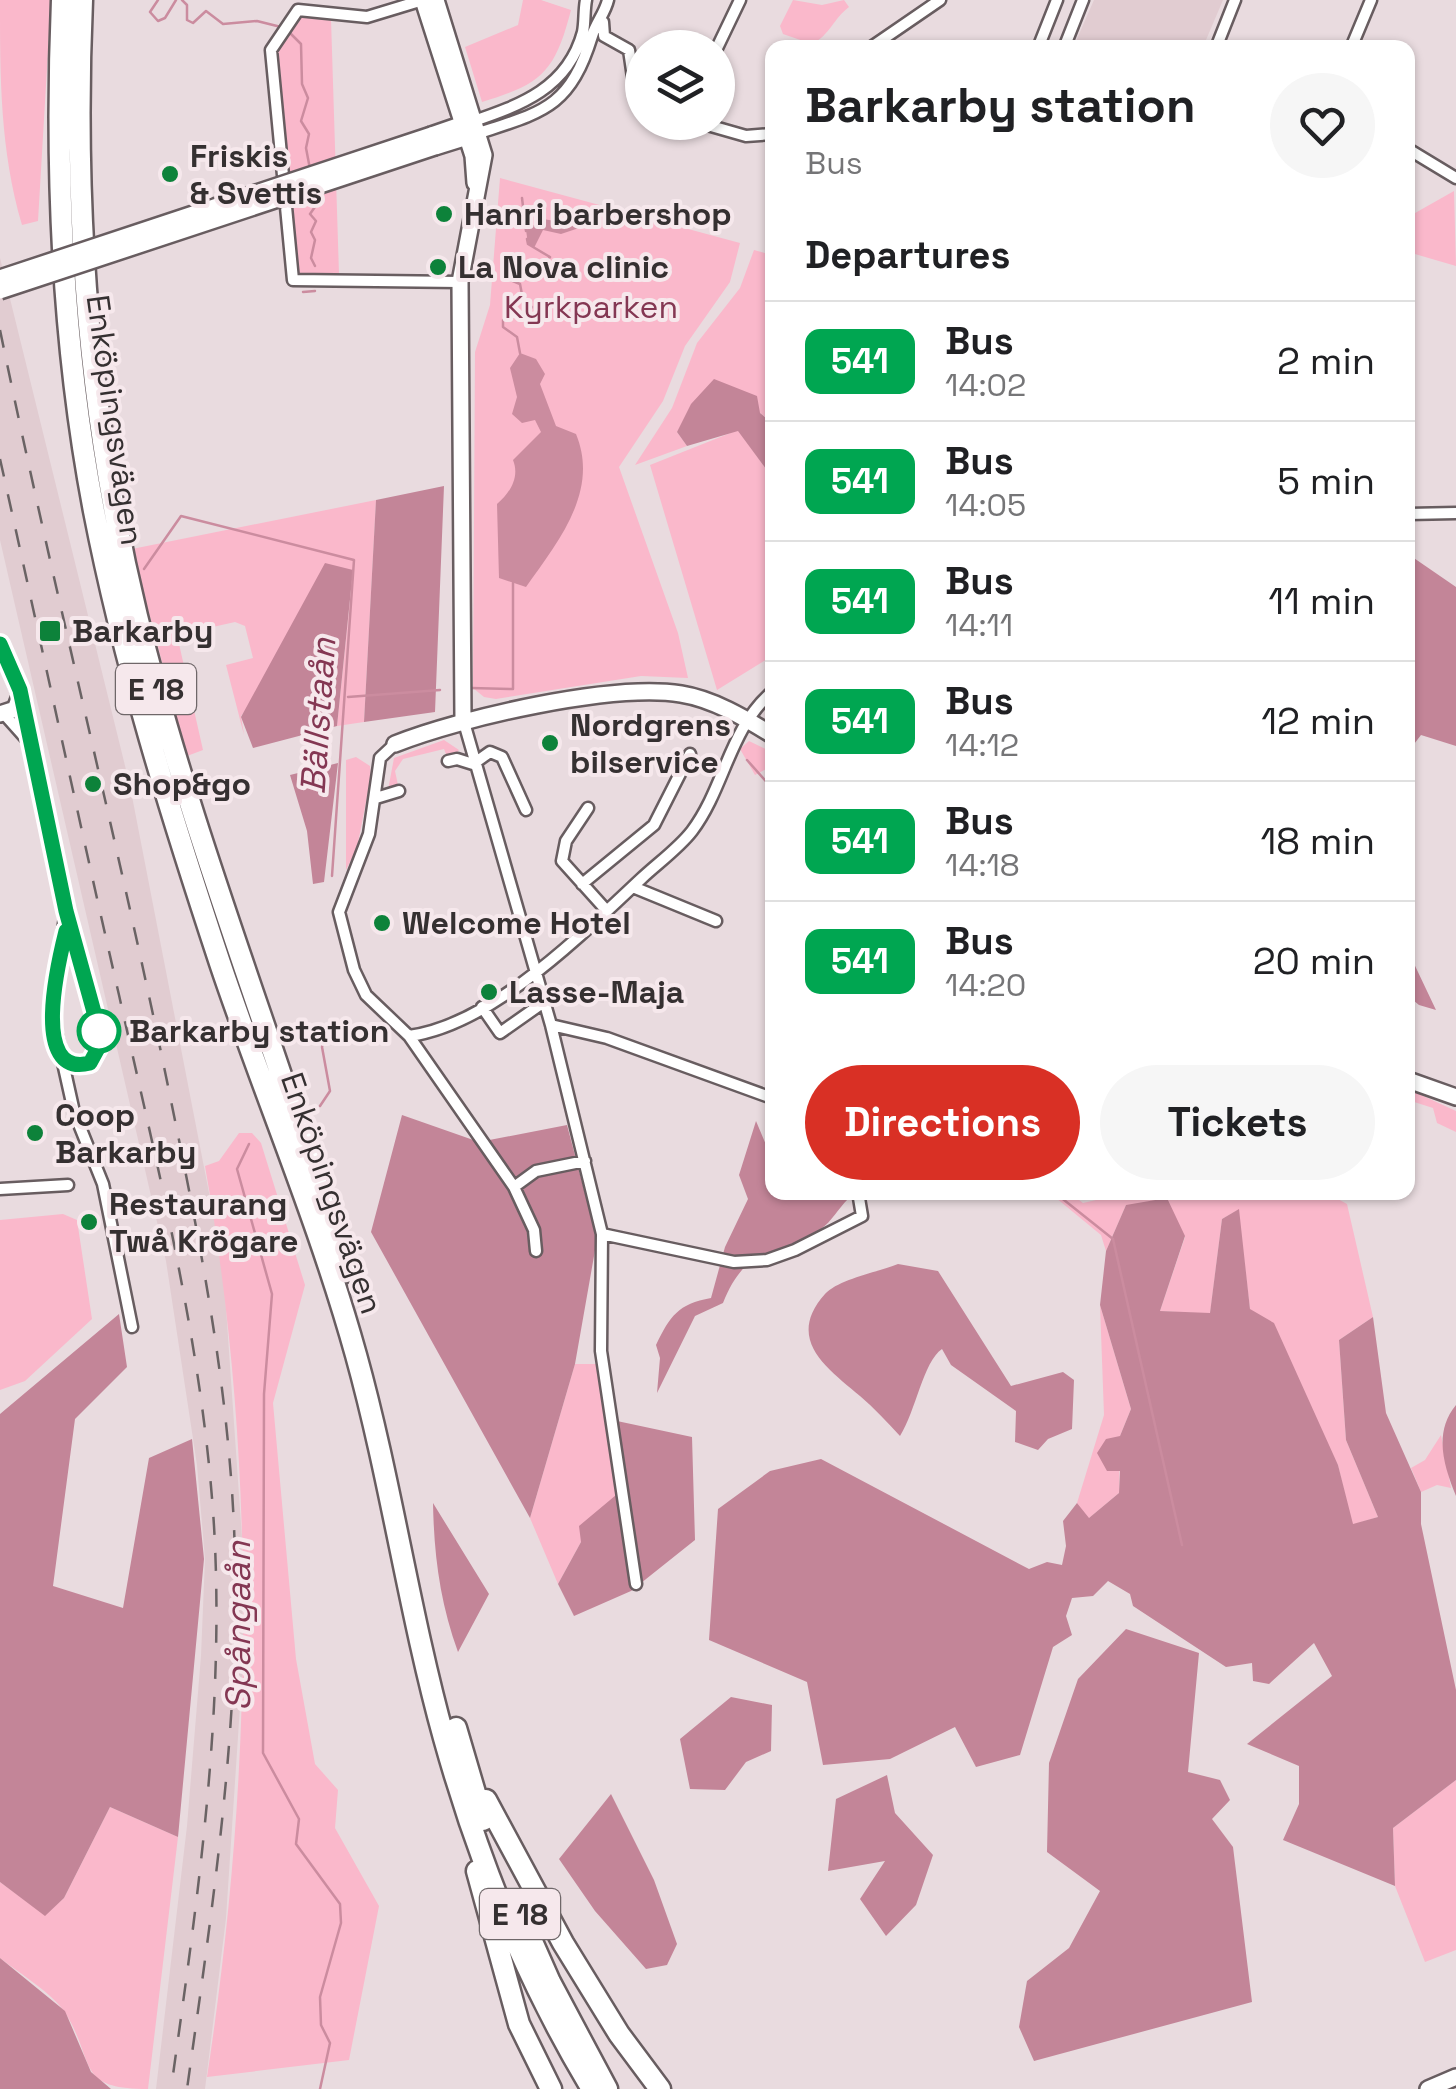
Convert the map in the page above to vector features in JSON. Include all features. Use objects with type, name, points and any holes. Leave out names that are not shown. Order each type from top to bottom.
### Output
[{"type":"highway","name":"Enköpingsvägen","points":[[62,0],[58,89],[66,297],[93,506],[118,621],[218,957],[327,1260],[356,1354],[459,1791],[520,1950],[592,2089]]},
{"type":"highway","name":"Enköpingsvägen","points":[[82,0],[78,90],[85,294],[112,500],[132,595],[162,712],[219,896],[369,1351],[456,1729],[489,1839],[550,1982],[607,2089]]},
{"type":"highway","points":[[456,1729],[516,1862],[619,2034],[660,2089]]},
{"type":"highway","points":[[459,1791],[502,1971],[532,2055],[551,2089]]},
{"type":"street","points":[[460,282],[293,280],[270,59],[274,44],[298,10],[367,17],[423,0],[471,129]]},
{"type":"street","points":[[436,0],[471,129],[476,192],[460,282],[463,719],[551,1025],[602,1234],[601,1351],[636,1584]]},
{"type":"street","points":[[586,0],[588,31]]},
{"type":"street","points":[[726,30],[740,0]]},
{"type":"street","points":[[882,40],[940,0]]},
{"type":"street","points":[[1041,40],[1057,0]]},
{"type":"street","points":[[1067,40],[1083,0]]},
{"type":"street","points":[[1219,40],[1235,0]]},
{"type":"street","points":[[1354,40],[1371,0]]},
{"type":"street","points":[[0,278],[471,129],[546,90],[607,6]]},
{"type":"street","points":[[607,6],[602,31],[625,47]]},
{"type":"street","points":[[735,133],[765,135]]},
{"type":"street","points":[[0,291],[433,141]]},
{"type":"street","points":[[1415,153],[1456,178]]},
{"type":"street","points":[[1415,514],[1456,512]]},
{"type":"street","points":[[0,644],[8,680],[20,702],[66,911],[66,931],[50,999],[81,1134],[103,1184],[132,1327]]},
{"type":"street","points":[[536,1251],[514,1187],[408,1036],[366,996],[339,922],[376,798],[380,758],[395,744],[463,719],[589,698],[656,693],[683,694],[765,730]]},
{"type":"street","points":[[408,1036],[426,1034],[482,1006],[534,972],[693,830],[747,719],[765,700]]},
{"type":"street","points":[[20,702],[2,714],[29,743]]},
{"type":"street","points":[[473,764],[490,752],[502,756],[526,810]]},
{"type":"street","points":[[582,884],[654,825],[690,754]]},
{"type":"street","points":[[448,762],[457,758],[473,764]]},
{"type":"street","points":[[376,798],[399,791]]},
{"type":"street","points":[[588,808],[566,842],[562,860],[606,911]]},
{"type":"street","points":[[632,887],[716,921]]},
{"type":"street","points":[[482,1006],[500,1033],[544,1002]]},
{"type":"street","points":[[551,1025],[606,1038],[765,1095]]},
{"type":"street","points":[[1415,1082],[1456,1097]]},
{"type":"street","points":[[514,1187],[536,1170],[585,1161]]},
{"type":"street","points":[[0,1189],[68,1185]]},
{"type":"street","points":[[602,1234],[734,1262],[767,1260],[862,1216],[859,1200]]},
{"type":"street","points":[[1428,2089],[1456,2076]]},
{"type":"shaded area","points":[[1094,0],[1223,0],[1206,40],[1076,40]]},
{"type":"shaded area","points":[[543,219],[567,223],[582,220],[588,225],[561,234],[543,230],[534,248],[528,244],[526,230]]},
{"type":"shaded area","points":[[0,258],[130,786],[223,1265],[242,1538],[243,1661],[226,1918],[205,2089],[156,2089],[187,1826],[201,1656],[205,1559],[197,1465],[166,1261],[0,540]]},
{"type":"shaded area","points":[[520,353],[536,359],[545,374],[540,384],[556,426],[576,434],[583,476],[572,516],[526,587],[499,578],[497,504],[512,484],[513,460],[541,432],[535,420],[522,423],[512,414],[517,397],[510,368]]},
{"type":"shaded area","points":[[714,379],[757,396],[760,413],[765,417],[765,468],[738,431],[687,446],[677,432],[691,404]]},
{"type":"shaded area","points":[[444,486],[435,712],[364,722],[376,500]]},
{"type":"shaded area","points":[[1415,559],[1456,587],[1456,746],[1421,735],[1415,743]]},
{"type":"shaded area","points":[[325,563],[353,570],[337,726],[253,748],[241,717]]},
{"type":"shaded area","points":[[338,763],[324,882],[313,884],[307,831],[290,775]]},
{"type":"shaded area","points":[[1415,966],[1436,1010],[1415,1002]]},
{"type":"shaded area","points":[[402,1115],[479,1142],[567,1125],[597,1239],[575,1364],[530,1518],[371,1232]]},
{"type":"shaded area","points":[[756,1121],[765,1142],[765,1200],[847,1200],[828,1223],[806,1239],[754,1259],[733,1282],[723,1303],[695,1316],[657,1393],[660,1358],[656,1345],[676,1313],[711,1298],[725,1247],[748,1199],[739,1175]]},
{"type":"shaded area","points":[[1168,1200],[1185,1236],[1160,1311],[1210,1313],[1222,1219],[1239,1209],[1250,1309],[1274,1323],[1338,1465],[1353,1524],[1378,1517],[1346,1440],[1339,1340],[1373,1317],[1386,1413],[1421,1492],[1421,1524],[1456,1690],[1456,1780],[1393,1828],[1395,1886],[1283,1840],[1299,1804],[1299,1766],[1247,1744],[1332,1676],[1314,1643],[1269,1684],[1253,1681],[1252,1663],[1226,1667],[1133,1606],[1130,1594],[1108,1581],[1093,1596],[1072,1598],[1066,1616],[1072,1635],[1053,1647],[1020,1755],[976,1767],[955,1727],[890,1759],[823,1765],[807,1682],[709,1640],[718,1509],[770,1471],[821,1459],[1029,1569],[1047,1562],[1062,1565],[1066,1546],[1063,1521],[1077,1503],[1089,1518],[1119,1493],[1120,1471],[1107,1471],[1097,1453],[1106,1439],[1120,1436],[1131,1409],[1100,1305],[1106,1251],[1126,1205]]},
{"type":"shaded area","points":[[898,1264],[938,1271],[1011,1386],[1063,1372],[1074,1380],[1072,1429],[1048,1439],[1038,1450],[1015,1442],[1016,1411],[951,1365],[942,1349],[930,1365],[900,1436],[824,1364],[810,1339],[813,1310],[825,1294],[840,1284]]},
{"type":"shaded area","points":[[119,1314],[127,1367],[75,1419],[53,1586],[123,1608],[149,1458],[192,1439],[204,1559],[178,1837],[110,1807],[64,1898],[45,1916],[0,1882],[0,1414]]},
{"type":"shaded area","points":[[1456,1405],[1456,1496],[1445,1461],[1443,1438]]},
{"type":"shaded area","points":[[617,1421],[692,1437],[695,1540],[631,1591],[574,1616],[558,1584],[581,1542],[579,1526],[628,1485]]},
{"type":"shaded area","points":[[433,1503],[489,1594],[458,1652],[439,1579]]},
{"type":"shaded area","points":[[1126,1629],[1199,1653],[1188,1772],[1220,1780],[1230,1800],[1212,1819],[1233,1847],[1252,2002],[1034,2061],[1019,2027],[1027,1981],[1069,1948],[1100,1891],[1047,1852],[1049,1763],[1078,1679]]},
{"type":"shaded area","points":[[731,1697],[772,1705],[771,1751],[746,1762],[725,1790],[690,1789],[680,1739]]},
{"type":"shaded area","points":[[887,1775],[895,1813],[933,1855],[916,1905],[886,1936],[860,1899],[885,1861],[828,1871],[836,1799]]},
{"type":"shaded area","points":[[611,1794],[654,1880],[677,1944],[667,1965],[646,1969],[595,1911],[559,1859]]},
{"type":"shaded area","points":[[0,1958],[65,2011],[91,2072],[111,2089],[0,2089]]},
{"type":"green space","points":[[0,0],[51,0],[38,221],[22,225],[5,141]]},
{"type":"green space","points":[[523,0],[541,0],[571,10],[559,48],[552,62],[532,81],[482,102],[465,47],[518,25]]},
{"type":"green space","points":[[793,0],[822,5],[844,0],[849,7],[818,40],[783,34],[780,26]]},
{"type":"green space","points":[[302,12],[331,19],[339,274],[298,274],[273,53]]},
{"type":"green space","name":"Kyrkparken","points":[[500,178],[740,243],[730,282],[685,346],[663,401],[619,467],[678,633],[688,678],[641,676],[496,699],[484,697],[473,688],[475,352],[490,305]]},
{"type":"green space","points":[[1454,191],[1456,266],[1415,254],[1415,213]]},
{"type":"green space","points":[[754,250],[765,253],[765,417],[760,413],[677,432],[687,446],[635,465],[672,408],[697,343],[740,288]]},
{"type":"green space","points":[[738,430],[765,467],[765,660],[717,690],[650,465]]},
{"type":"green space","points":[[376,500],[364,722],[337,726],[353,571],[241,716],[244,735],[226,665],[253,658],[245,626],[235,622],[177,635],[203,750],[187,756],[132,549]]},
{"type":"green space","points":[[444,740],[459,750],[454,756],[447,757],[444,749],[403,759],[395,771],[398,785],[388,790],[394,758]]},
{"type":"green space","points":[[749,741],[765,749],[765,770],[755,775],[740,749]]},
{"type":"green space","points":[[356,757],[370,766],[371,776],[357,848],[346,870],[346,760]]},
{"type":"green space","points":[[1415,1092],[1456,1111],[1456,1132],[1437,1123],[1433,1108],[1415,1102]]},
{"type":"green space","points":[[239,1133],[252,1133],[261,1143],[305,1285],[273,1403],[296,1659],[315,1764],[338,1790],[335,1828],[379,1906],[349,2060],[207,2077],[234,1850],[243,1621],[234,1392],[205,1166],[219,1161]]},
{"type":"green space","points":[[1058,1200],[1083,1203],[1340,1200],[1347,1204],[1373,1317],[1339,1340],[1346,1440],[1378,1517],[1352,1525],[1338,1465],[1250,1309],[1238,1210],[1222,1219],[1210,1314],[1160,1311],[1185,1237],[1126,1205],[1106,1251],[1101,1235]]},
{"type":"green space","points":[[63,1214],[77,1220],[92,1319],[25,1381],[0,1390],[0,1220]]},
{"type":"green space","points":[[1100,1305],[1131,1409],[1120,1436],[1119,1493],[1088,1519],[1077,1503],[1104,1415]]},
{"type":"green space","points":[[575,1364],[598,1364],[620,1491],[581,1542],[558,1584],[530,1518]]},
{"type":"green space","points":[[1441,1435],[1451,1488],[1437,1485],[1421,1492],[1411,1468],[1425,1460]]},
{"type":"green space","points":[[1456,1780],[1456,1950],[1425,1962],[1395,1886],[1393,1828]]},
{"type":"green space","points":[[110,1807],[178,1837],[148,2089],[125,2088],[98,2078],[60,2006],[0,1958],[0,1882],[45,1915],[64,1898]]},
{"type":"waterway","name":"Bällstaån","points":[[158,0],[150,12],[158,21],[165,18],[176,0]]},
{"type":"waterway","name":"Bällstaån","points":[[182,0],[187,5],[187,20],[193,23],[206,11],[223,24],[257,21],[281,27]]},
{"type":"waterway","name":"Bällstaån","points":[[288,31],[301,44],[302,84],[308,98],[301,121],[309,134],[306,148],[310,169]]},
{"type":"waterway","name":"Bällstaån","points":[[314,192],[317,204],[310,214],[316,221],[311,232],[315,240],[311,258],[315,266]]},
{"type":"waterway","points":[[522,198],[526,231]]},
{"type":"waterway","points":[[520,353],[517,337],[503,327],[503,320],[510,316],[524,319],[532,307],[523,300],[520,284],[505,278],[505,268],[515,262],[541,269],[550,257],[528,244],[527,239]]},
{"type":"waterway","name":"Bällstaån","points":[[303,292],[315,291]]},
{"type":"waterway","name":"Bällstaån","points":[[144,569],[181,516],[354,560],[332,876]]},
{"type":"waterway","points":[[471,688],[513,689],[513,583]]},
{"type":"waterway","points":[[348,697],[440,690]]},
{"type":"waterway","points":[[747,760],[765,780]]},
{"type":"waterway","name":"Spångaån","points":[[320,1106],[330,1091],[322,1047],[325,1036]]},
{"type":"waterway","name":"Spångaån","points":[[249,1144],[237,1169],[272,1294],[264,1394],[263,1753],[299,1819],[296,1844],[340,1904],[341,1923],[320,1997],[321,2025],[330,2043],[320,2089]]},
{"type":"waterway","points":[[1064,1200],[1113,1239],[1182,1545]]},
{"type":"railway","points":[[0,330],[162,1057],[207,1290],[224,1408],[234,1527],[234,1668],[223,1809],[187,2089]]},
{"type":"railway","points":[[0,459],[163,1193],[189,1325],[208,1459],[216,1597],[212,1738],[199,1879],[171,2089]]},
{"type":"bus line","name":"541","points":[[0,644],[20,690],[66,911],[102,1041],[90,1063],[80,1066],[70,1065],[60,1054],[51,1009],[51,990],[66,931]]},
{"type":"place","name":"Friskis & Svettis","points":[[170,174]]},
{"type":"place","name":"Hanri barbershop","points":[[444,214]]},
{"type":"place","name":"La Nova clinic","points":[[438,267]]},
{"type":"place","name":"Barkarby","points":[[50,631]]},
{"type":"place","name":"Nordgrens bilservice","points":[[550,743]]},
{"type":"place","name":"Shop&go","points":[[93,784]]},
{"type":"place","name":"Welcome Hotel","points":[[382,923]]},
{"type":"place","name":"Lasse-Maja","points":[[489,992]]},
{"type":"place","name":"Barkarby station","points":[[99,1031]]},
{"type":"place","name":"Coop Barkarby","points":[[35,1133]]},
{"type":"place","name":"Restaurang Twå Krögare","points":[[89,1222]]}]
